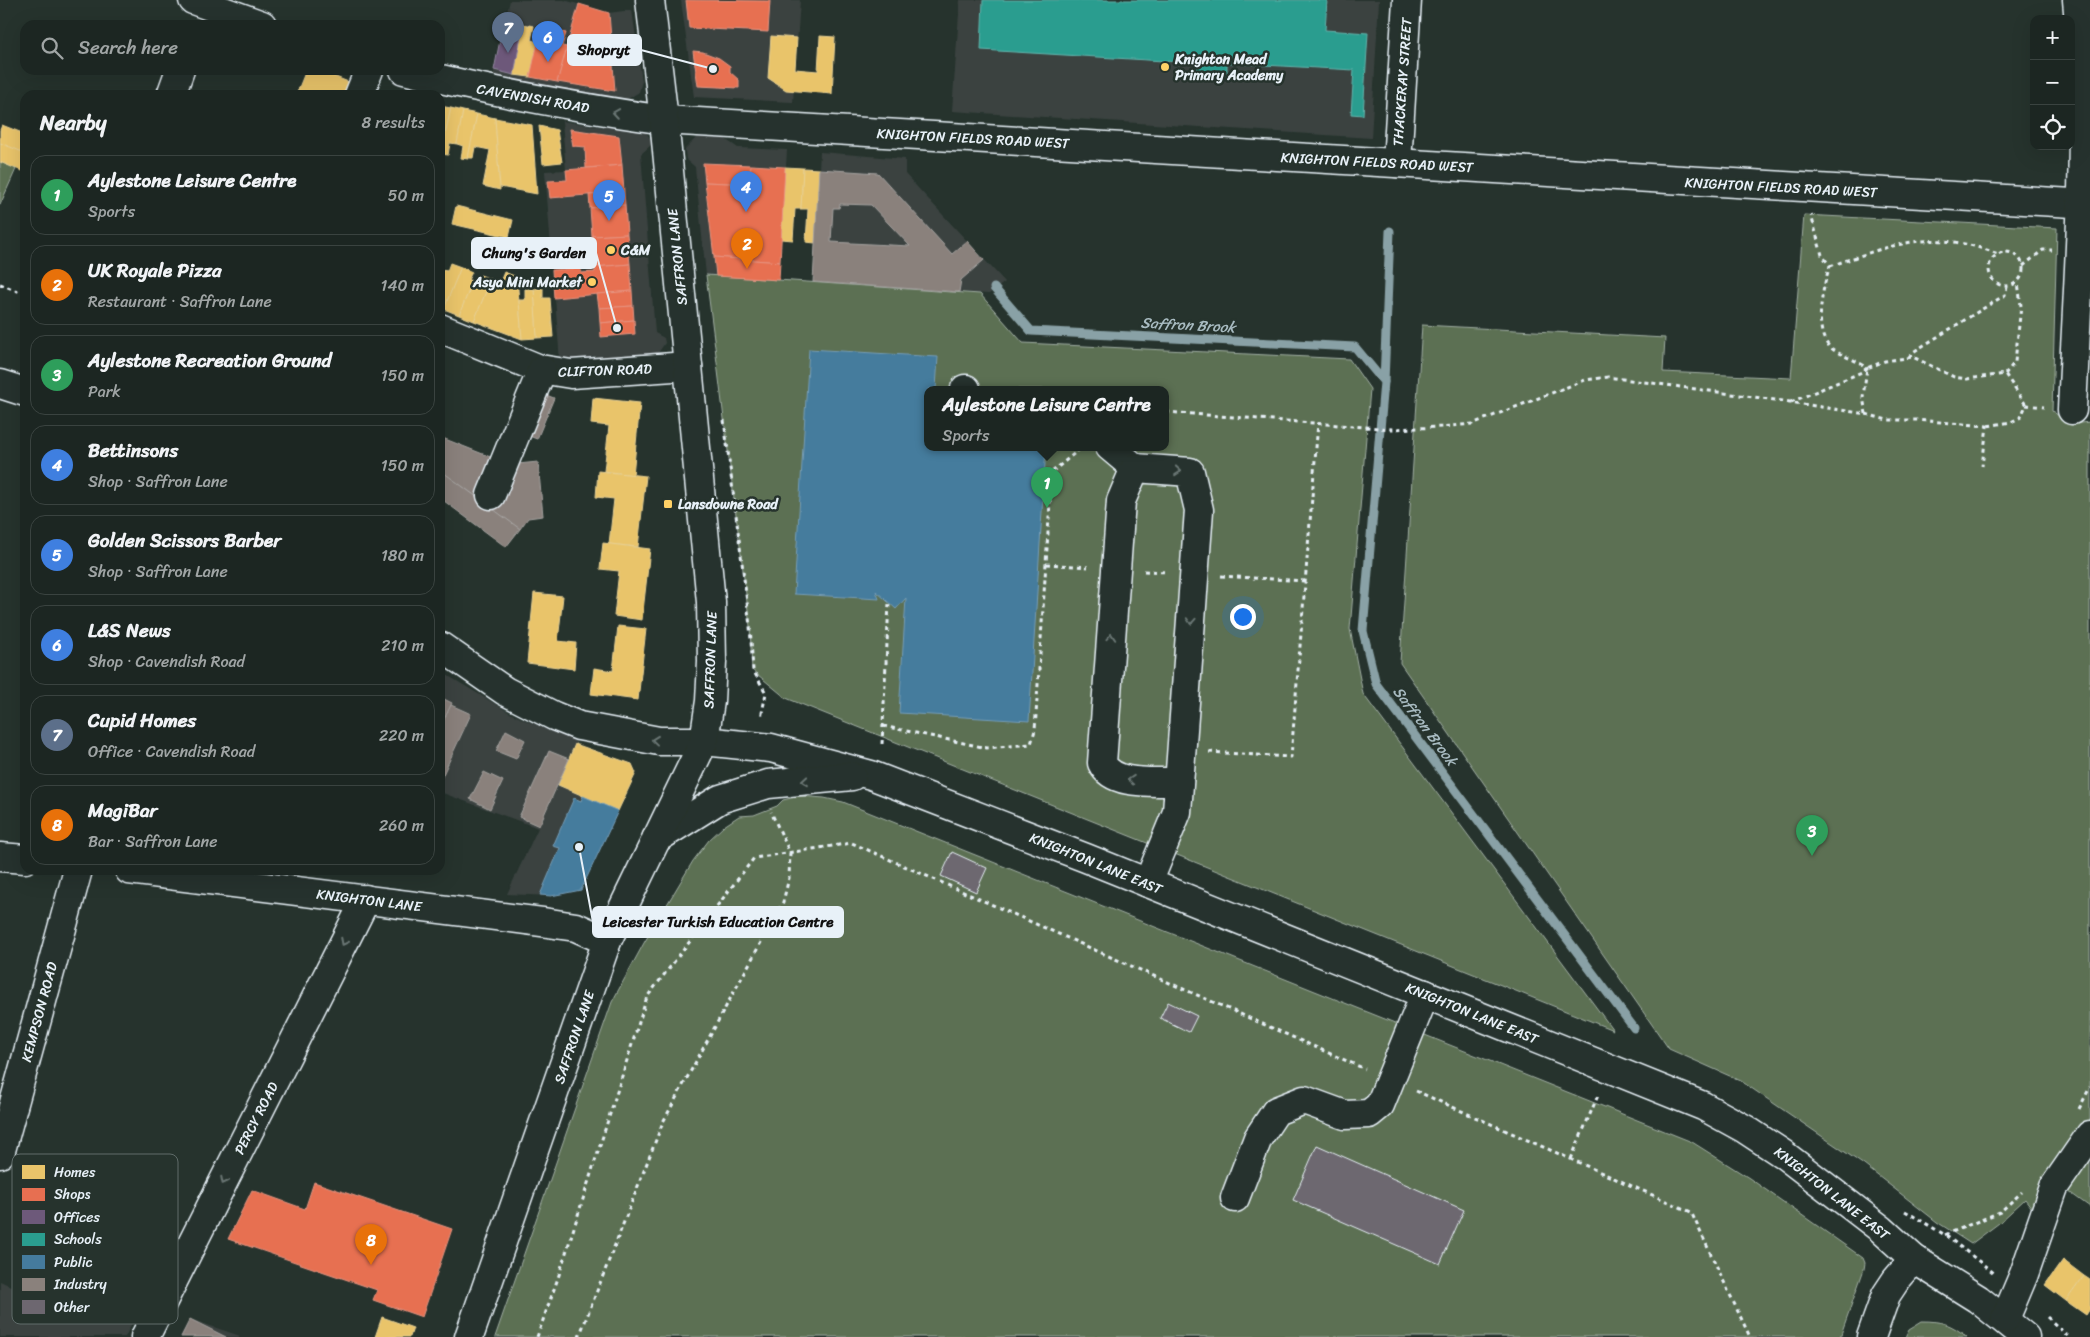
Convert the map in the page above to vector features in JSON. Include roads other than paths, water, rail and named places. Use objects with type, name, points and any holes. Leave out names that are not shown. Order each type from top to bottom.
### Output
[{"type":"street","name":"SAFFRON LANE","points":[[470,1337],[607,941],[704,741],[710,701],[712,662],[711,602],[664,120],[650,0]]},
{"type":"street","name":"THACKERAY STREET","points":[[1397,164],[1407,0]]},
{"type":"street","points":[[2072,410],[2085,204],[2084,112],[2081,38],[2077,0]]},
{"type":"street","points":[[199,10],[249,14]]},
{"type":"street","points":[[173,90],[178,75]]},
{"type":"street","points":[[361,90],[367,75]]},
{"type":"street","name":"CAVENDISH ROAD","points":[[423,75],[462,85],[560,104],[664,120]]},
{"type":"street","name":"KNIGHTON FIELDS ROAD WEST","points":[[664,120],[2085,204]]},
{"type":"street","name":"CLIFTON ROAD","points":[[445,330],[542,370],[571,374],[688,366]]},
{"type":"street","points":[[491,495],[542,370]]},
{"type":"street","points":[[0,384],[20,390]]},
{"type":"street","points":[[1115,451],[1136,468],[1190,472],[1199,510],[1177,812],[1148,883]]},
{"type":"street","points":[[1136,468],[1121,501],[1102,763],[1106,771],[1114,777],[1124,780],[1180,782]]},
{"type":"street","points":[[445,649],[505,691],[532,706],[579,726],[623,736],[659,741],[704,741]]},
{"type":"street","name":"KNIGHTON LANE EAST","points":[[704,741],[771,748],[871,775],[1148,883],[1703,1106],[1745,1129],[1784,1154],[1881,1230],[1914,1259],[1978,1299],[2015,1328]]},
{"type":"street","name":"KNIGHTON LANE EAST","points":[[656,839],[720,799],[768,784],[871,775]]},
{"type":"street","points":[[0,857],[20,859]]},
{"type":"street","name":"KEMPSON ROAD","points":[[0,1154],[77,875]]},
{"type":"street","name":"KNIGHTON LANE","points":[[169,875],[576,927],[607,941]]},
{"type":"street","name":"PERCY ROAD","points":[[178,1272],[366,899]]},
{"type":"street","points":[[1234,1198],[1258,1138],[1276,1111],[1304,1100],[1345,1115],[1369,1114],[1380,1105],[1425,994]]},
{"type":"street","points":[[2015,1328],[2017,1291],[2054,1187],[2090,1135]]},
{"type":"street","points":[[1871,1337],[1886,1295],[1914,1259]]},
{"type":"street","name":"PERCY ROAD","points":[[145,1337],[152,1324]]},
{"type":"waterway","name":"Saffron Brook","points":[[1384,382],[1390,231]]},
{"type":"waterway","name":"Saffron Brook","points":[[994,288],[1031,331],[1355,347],[1384,382],[1363,631],[1376,684],[1634,1028]]},
{"type":"place","name":"Cupid Homes","points":[[508,53]]},
{"type":"place","name":"L&S News","points":[[548,62]]},
{"type":"place","name":"Knighton Mead Primary Academy","points":[[1165,67]]},
{"type":"place","name":"Shopryt","points":[[713,69]]},
{"type":"place","name":"Bettinsons","points":[[746,212]]},
{"type":"place","name":"Golden Scissors Barber","points":[[609,221]]},
{"type":"place","name":"C&M","points":[[611,250]]},
{"type":"place","name":"UK Royale Pizza","points":[[747,269]]},
{"type":"place","name":"Asya Mini Market","points":[[592,282]]},
{"type":"place","name":"Chung's Garden","points":[[617,328]]},
{"type":"place","name":"Lansdowne Road","points":[[668,504]]},
{"type":"place","name":"Aylestone Leisure Centre","points":[[1047,508]]},
{"type":"place","name":"Leicester Turkish Education Centre","points":[[579,847]]},
{"type":"place","name":"Aylestone Recreation Ground","points":[[1812,856]]},
{"type":"place","name":"MagiBar","points":[[371,1265]]}]
